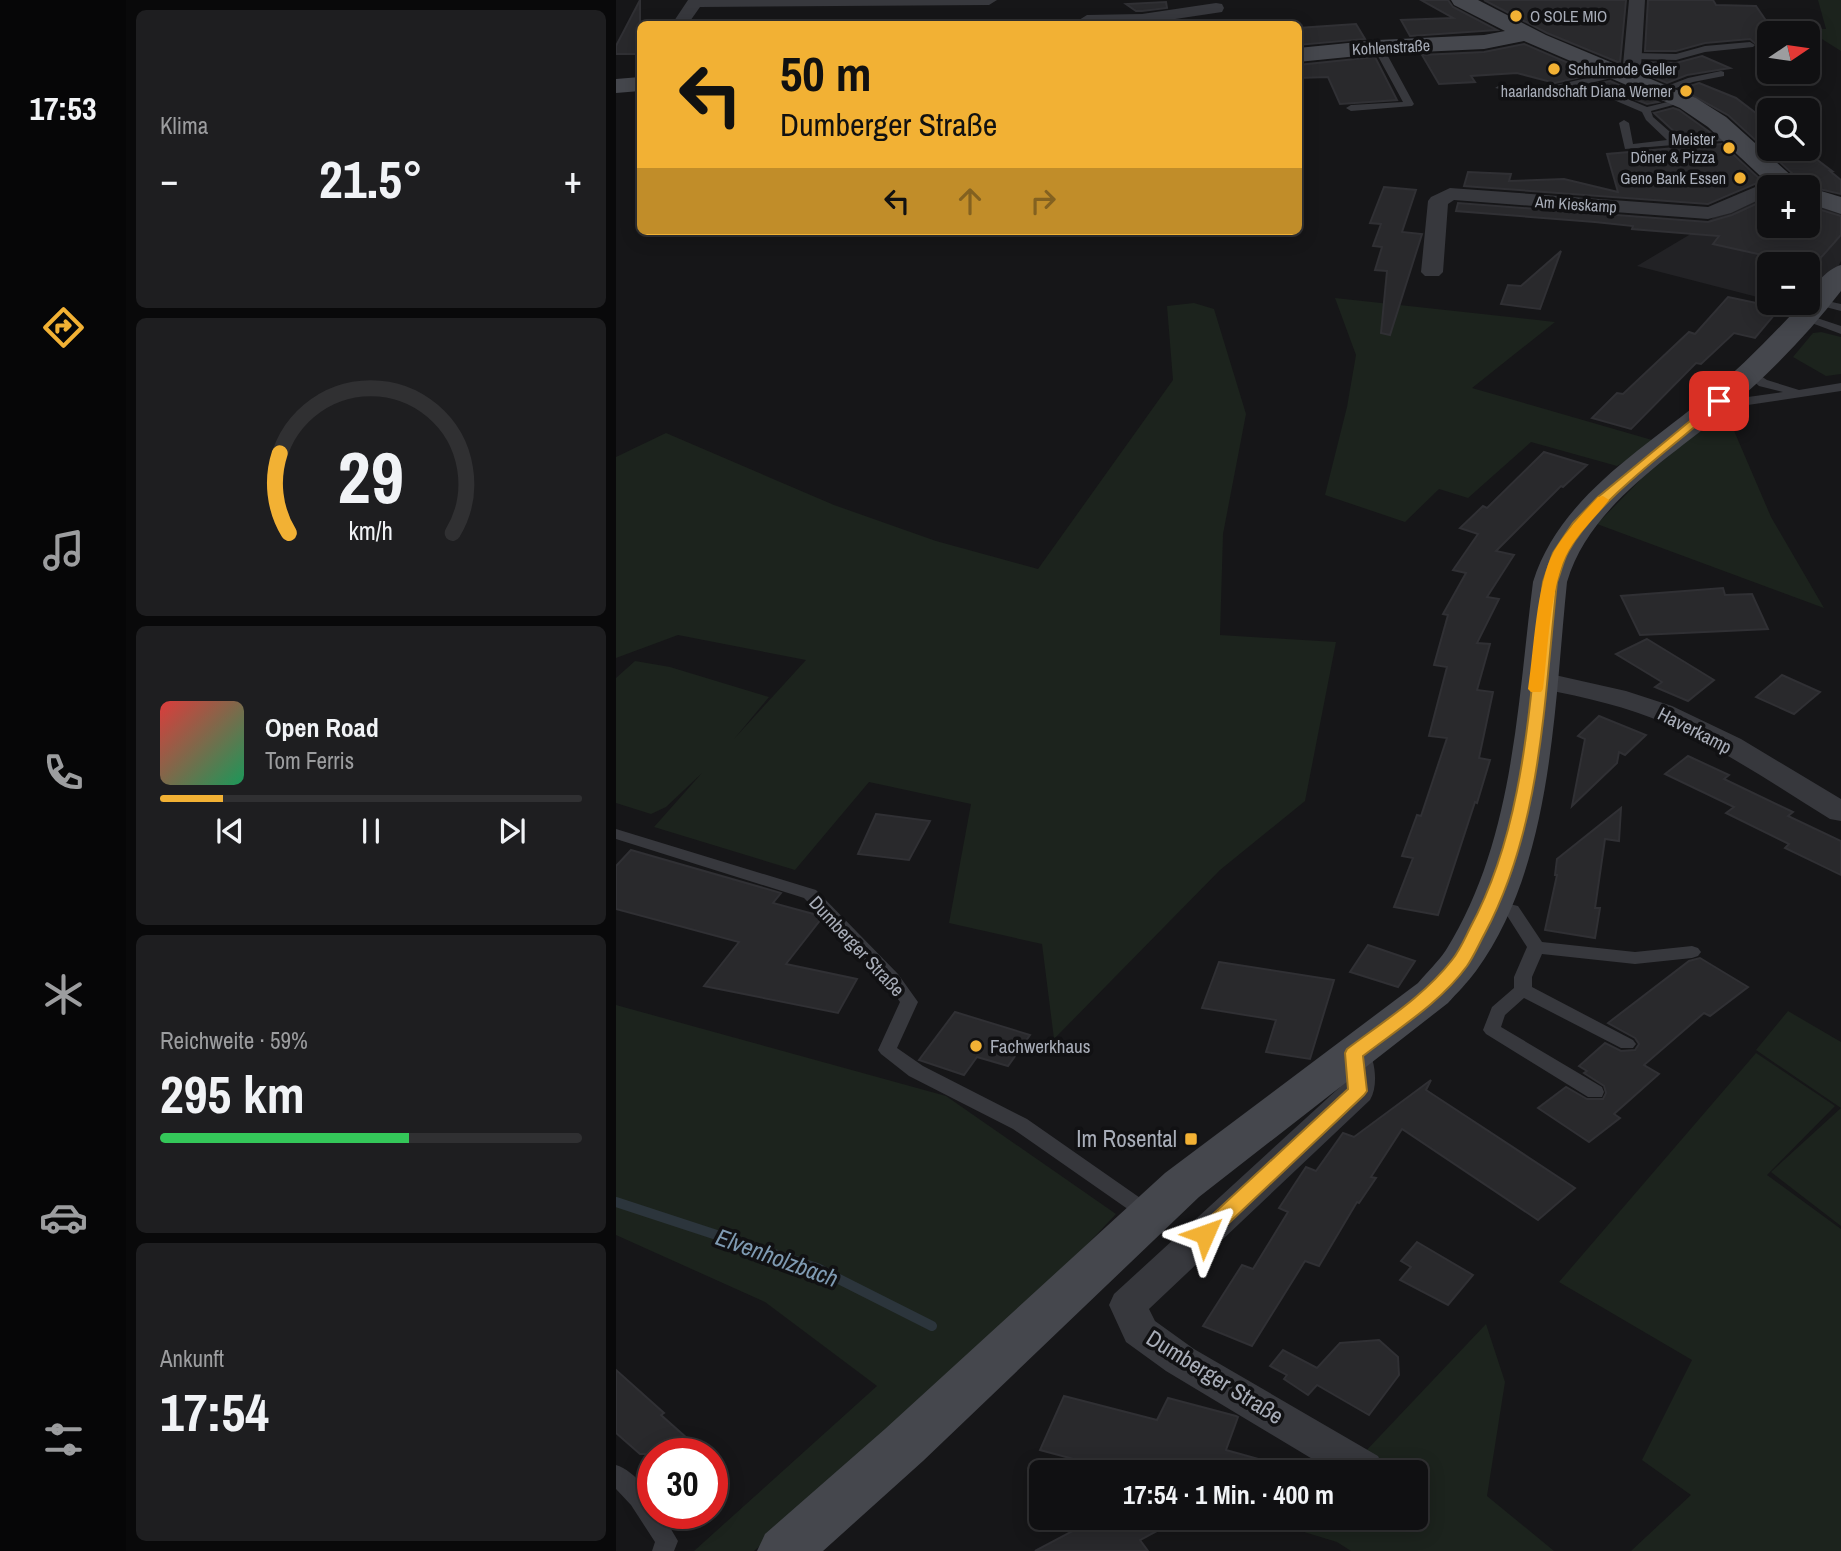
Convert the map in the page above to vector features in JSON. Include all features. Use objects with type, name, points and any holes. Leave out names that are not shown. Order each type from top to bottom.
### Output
[{"type":"main road","points":[[1462,0],[1527,34],[1620,75],[1662,100],[1704,113],[1776,175]]},
{"type":"main road","name":"Kohlenstraße","points":[[1484,42],[1527,34]]},
{"type":"main road","name":"Kohlenstraße","points":[[1302,55],[1378,47],[1484,42],[1549,44]]},
{"type":"main road","points":[[616,86],[637,84]]},
{"type":"main road","points":[[1820,199],[1841,206]]},
{"type":"main road","points":[[785,1551],[904,1445],[1196,1173],[1433,993],[1461,961],[1492,905],[1525,797],[1550,582],[1560,553],[1578,526],[1602,500],[1719,401],[1826,300]]},
{"type":"street","points":[[1620,75],[1637,0]]},
{"type":"street","points":[[828,21],[832,1]]},
{"type":"street","points":[[682,21],[694,3],[700,2],[986,4]]},
{"type":"street","points":[[1147,21],[1216,8]]},
{"type":"street","points":[[1087,20],[1114,21]]},
{"type":"street","name":"Am Kieskamp","points":[[1432,272],[1438,201],[1450,194],[1708,214],[1757,196]]},
{"type":"street","name":"Haverkamp","points":[[1537,679],[1619,698],[1663,712],[1700,730],[1841,812]]},
{"type":"street","name":"Dumberger Straße","points":[[1349,1460],[1180,1360],[1140,1331],[1128,1305],[1358,1091],[1354,1053]]},
{"type":"lane","points":[[1500,88],[1535,93],[1620,75],[1704,49],[1750,44]]},
{"type":"lane","points":[[1351,108],[1409,104],[1378,47]]},
{"type":"lane","points":[[1676,143],[1649,118],[1662,100],[1690,80],[1721,74]]},
{"type":"lane","points":[[1624,124],[1629,147],[1736,139]]},
{"type":"lane","points":[[1637,161],[1633,151],[1736,139]]},
{"type":"lane","points":[[1826,300],[1841,319]]},
{"type":"lane","points":[[1826,300],[1841,330]]},
{"type":"lane","points":[[1750,373],[1763,383],[1797,392]]},
{"type":"lane","points":[[1719,401],[1741,402],[1841,387]]},
{"type":"lane","name":"Dumberger Straße","points":[[616,834],[810,894],[892,978],[909,1002],[887,1051],[916,1072],[1020,1124],[1151,1215]]},
{"type":"lane","points":[[1492,905],[1512,910],[1536,947],[1635,958],[1692,952]]},
{"type":"lane","points":[[1523,990],[1523,977],[1536,947]]},
{"type":"lane","points":[[1523,990],[1627,1044]]},
{"type":"lane","points":[[1523,990],[1504,1004],[1493,1018],[1492,1030],[1595,1092]]},
{"type":"lane","points":[[616,1474],[639,1498],[667,1541],[663,1551]]},
{"type":"shaded area","points":[[1818,0],[1841,0],[1841,51],[1820,38],[1820,29],[1826,29]]},
{"type":"shaded area","points":[[1757,195],[1757,238],[1820,238],[1820,203],[1841,211],[1841,261],[1829,284],[1820,294],[1820,252],[1757,252],[1757,297],[1637,266],[1689,235],[1725,209]]},
{"type":"shaded area","points":[[1335,298],[1555,322],[1472,388],[1659,442],[1617,466],[1531,442],[1468,498],[1439,489],[1405,522],[1325,495],[1347,407],[1356,355]]},
{"type":"shaded area","points":[[1194,303],[1214,309],[1246,414],[1223,534],[1220,635],[1336,642],[1305,801],[1220,870],[1054,1039],[1042,944],[949,923],[971,804],[869,782],[795,870],[654,827],[702,773],[666,807],[651,814],[616,803],[616,678],[635,661],[670,667],[769,697],[734,739],[806,660],[678,635],[616,658],[616,457],[666,433],[834,505],[936,541],[1038,569],[1173,380],[1167,306]]},
{"type":"shaded area","points":[[1821,332],[1841,337],[1841,374],[1826,376],[1793,357],[1813,333]]},
{"type":"shaded area","points":[[1726,412],[1771,517],[1824,608],[1597,524],[1643,477],[1719,414]]},
{"type":"shaded area","points":[[616,1005],[946,1096],[1116,1214],[1011,1325],[754,1551],[694,1551],[718,1529],[728,1529],[728,1520],[877,1386],[765,1302],[616,1235]]},
{"type":"shaded area","points":[[1788,1011],[1841,1042],[1841,1108],[1756,1050]]},
{"type":"shaded area","points":[[1756,1053],[1835,1106],[1767,1175],[1841,1229],[1841,1551],[1631,1551],[1691,1495],[1642,1460],[1692,1360],[1559,1282]]},
{"type":"shaded area","points":[[1841,1108],[1841,1226],[1771,1172]]},
{"type":"shaded area","points":[[1486,1324],[1505,1382],[1487,1496],[1554,1551],[1351,1551],[1337,1542],[1298,1530],[1428,1530],[1428,1460],[1357,1460]]},
{"type":"building","points":[[640,0],[637,54],[616,54],[616,46]]},
{"type":"building","points":[[1421,0],[1448,0],[1453,7],[1497,30],[1410,36],[1401,20],[1453,18]]},
{"type":"building","points":[[1484,0],[1626,0],[1620,63],[1547,33]]},
{"type":"building","points":[[1648,0],[1713,0],[1716,5],[1756,6],[1766,21],[1757,21],[1757,45],[1750,39],[1705,43],[1676,51],[1645,51]]},
{"type":"building","points":[[1166,2],[1167,8],[1142,11],[1136,11],[1126,4]]},
{"type":"building","points":[[1356,24],[1365,39],[1302,45],[1302,28]]},
{"type":"building","points":[[1524,44],[1594,74],[1555,83],[1517,73],[1471,76],[1475,82],[1439,84],[1422,55],[1484,52]]},
{"type":"building","points":[[1702,56],[1730,68],[1687,75],[1667,83],[1640,72],[1644,62],[1676,63]]},
{"type":"building","points":[[1375,57],[1397,100],[1340,104],[1328,77],[1302,78],[1302,65]]},
{"type":"building","points":[[1610,81],[1658,102],[1647,104],[1614,91],[1605,91],[1604,95],[1578,88]]},
{"type":"building","points":[[1699,83],[1736,98],[1757,114],[1757,141],[1728,115],[1681,89]]},
{"type":"building","points":[[1673,108],[1711,133],[1679,136],[1654,113]]},
{"type":"building","points":[[1722,144],[1757,176],[1757,183],[1708,204],[1464,186],[1468,172],[1511,174],[1509,181],[1564,179],[1618,192],[1607,154]]},
{"type":"building","points":[[1779,161],[1819,161],[1841,180],[1841,194],[1820,189],[1820,175],[1794,175]]},
{"type":"building","points":[[1384,187],[1416,190],[1402,232],[1422,234],[1390,335],[1381,333],[1387,271],[1375,270],[1382,247],[1373,246],[1381,224],[1370,223]]},
{"type":"building","points":[[1458,203],[1708,222],[1757,204],[1757,238],[1820,238],[1820,210],[1841,216],[1841,235],[1820,259],[1820,252],[1757,254],[1713,244],[1719,236],[1632,229],[1633,226],[1595,222],[1456,211]]},
{"type":"building","points":[[1561,251],[1540,309],[1501,304],[1508,285],[1521,286]]},
{"type":"building","points":[[1728,297],[1757,303],[1757,315],[1774,315],[1755,338],[1734,333],[1701,364],[1696,363],[1631,429],[1592,418],[1617,393],[1623,394],[1689,332],[1695,334]]},
{"type":"building","points":[[1544,452],[1587,465],[1561,486],[1496,551],[1514,555],[1487,597],[1499,599],[1477,643],[1490,644],[1477,690],[1493,692],[1479,758],[1490,760],[1477,803],[1475,802],[1438,915],[1394,907],[1413,858],[1402,856],[1417,815],[1421,816],[1447,738],[1429,736],[1447,667],[1434,665],[1448,615],[1443,614],[1466,573],[1453,570],[1478,534],[1460,528],[1483,506],[1487,508]]},
{"type":"building","points":[[1723,588],[1725,595],[1752,594],[1768,629],[1640,635],[1621,596]]},
{"type":"building","points":[[1647,639],[1714,680],[1688,701],[1655,687],[1662,682],[1616,654]]},
{"type":"building","points":[[1782,675],[1820,692],[1794,714],[1756,697]]},
{"type":"building","points":[[1599,716],[1646,735],[1625,755],[1619,752],[1617,763],[1572,806],[1585,739],[1578,736]]},
{"type":"building","points":[[1688,756],[1729,775],[1724,779],[1793,812],[1788,816],[1841,841],[1841,875],[1785,848],[1789,844],[1726,813],[1734,807],[1665,774]]},
{"type":"building","points":[[1621,808],[1619,841],[1605,839],[1595,908],[1600,908],[1595,938],[1545,930],[1557,875],[1557,859]]},
{"type":"building","points":[[876,814],[930,821],[909,860],[858,854]]},
{"type":"building","points":[[631,850],[781,893],[773,903],[817,915],[821,919],[786,964],[857,979],[838,1013],[704,986],[739,942],[616,909],[616,866]]},
{"type":"building","points":[[1368,945],[1415,961],[1398,987],[1350,972]]},
{"type":"building","points":[[1700,958],[1748,987],[1710,1016],[1704,1013],[1644,1065],[1659,1074],[1614,1114],[1620,1118],[1589,1142],[1538,1108],[1566,1087],[1587,1099],[1603,1099],[1606,1093],[1604,1086],[1584,1073],[1587,1071],[1579,1066],[1605,1043],[1621,1051],[1635,1050],[1639,1044],[1635,1038],[1608,1023],[1689,961]]},
{"type":"building","points":[[1219,962],[1334,980],[1310,1059],[1266,1052],[1276,1020],[1202,1008]]},
{"type":"building","name":"Fachwerkhaus","points":[[955,1012],[1030,1035],[1008,1066],[977,1057],[964,1075],[919,1060]]},
{"type":"building","points":[[1431,1080],[1426,1090],[1575,1188],[1538,1220],[1402,1129],[1371,1177],[1376,1178],[1359,1203],[1357,1202],[1319,1266],[1305,1261],[1252,1346],[1203,1326],[1242,1265],[1253,1269],[1288,1212],[1279,1208],[1306,1167],[1316,1171],[1343,1133],[1354,1137]]},
{"type":"building","points":[[1417,1242],[1473,1275],[1448,1305],[1400,1280],[1411,1267],[1401,1261]]},
{"type":"building","points":[[1379,1340],[1398,1357],[1399,1375],[1369,1415],[1317,1385],[1308,1395],[1284,1379],[1287,1375],[1270,1366],[1283,1350],[1317,1368],[1340,1343]]},
{"type":"building","points":[[616,1370],[664,1413],[661,1415],[687,1438],[637,1438],[637,1451],[616,1433]]},
{"type":"building","points":[[1064,1396],[1157,1420],[1168,1398],[1238,1417],[1226,1450],[1262,1460],[1077,1460],[1040,1450]]},
{"type":"building","points":[[1075,1530],[1159,1530],[1140,1540],[1148,1551],[1035,1551]]},
{"type":"waterway","name":"Elvenholzbach","points":[[616,1202],[817,1268],[932,1326]]},
{"type":"slow traffic","points":[[1536,689],[1550,582],[1560,553],[1578,526],[1603,500]]},
{"type":"place","name":"O SOLE MIO","points":[[1516,16]]},
{"type":"place","name":"Schuhmode Geller","points":[[1554,69]]},
{"type":"place","name":"haarlandschaft Diana Werner","points":[[1686,91]]},
{"type":"place","name":"Meister Döner & Pizza","points":[[1729,148]]},
{"type":"place","name":"Geno Bank Essen","points":[[1740,178]]},
{"type":"place","name":"Fachwerkhaus","points":[[976,1046]]},
{"type":"place","name":"Im Rosental","points":[[1191,1139]]},
{"type":"route","points":[[1205,1234],[1358,1091],[1354,1053],[1433,993],[1461,961],[1492,905],[1525,797],[1550,582],[1560,553],[1578,526],[1602,500],[1719,401]]}]
